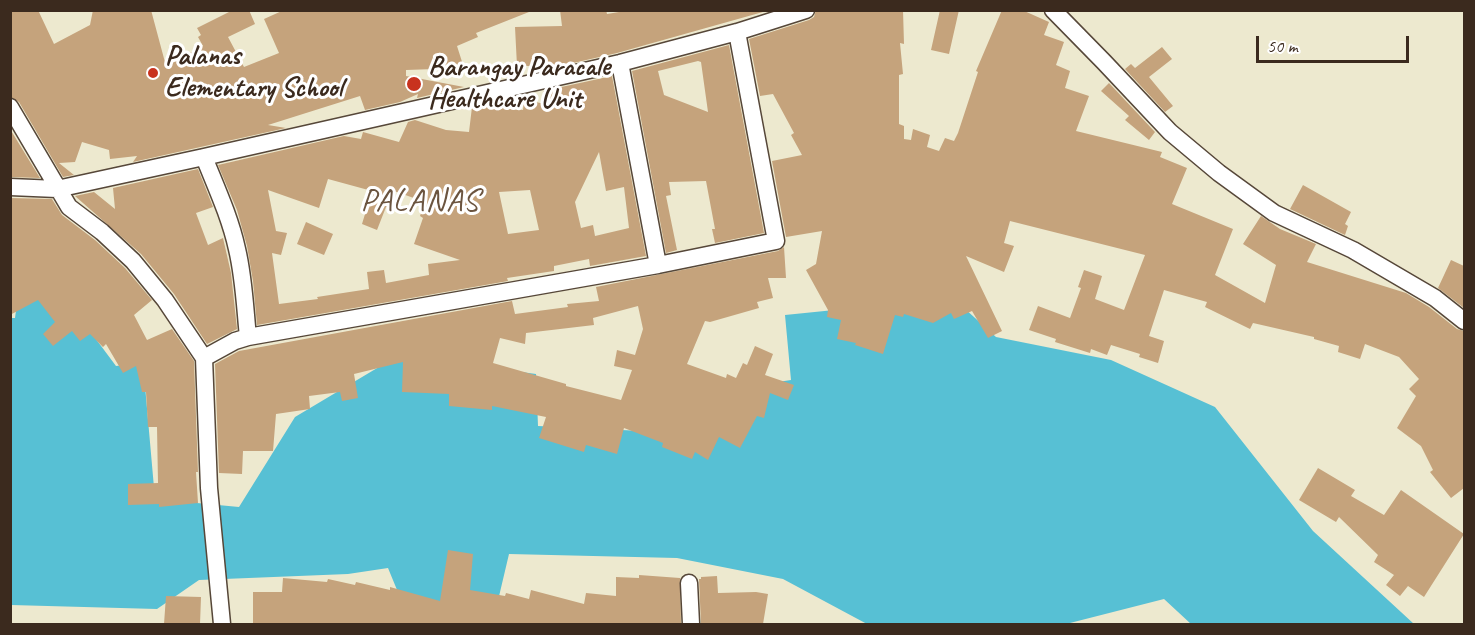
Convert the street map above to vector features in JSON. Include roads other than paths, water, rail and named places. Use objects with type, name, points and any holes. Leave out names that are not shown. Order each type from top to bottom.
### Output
[{"type":"street","points":[[10,187],[57,189],[204,157],[620,63],[737,32],[806,10]]},
{"type":"street","points":[[1053,10],[1170,132],[1219,173],[1274,213],[1353,250],[1435,298],[1464,321]]},
{"type":"street","points":[[204,358],[234,341],[248,337],[658,265],[776,241],[737,32]]},
{"type":"street","points":[[620,63],[658,265]]},
{"type":"street","points":[[10,107],[69,207],[102,232],[133,261],[165,300],[204,358],[209,488],[222,624]]},
{"type":"street","points":[[204,157],[237,249],[244,290],[248,337]]},
{"type":"street","points":[[689,583],[691,624]]},
{"type":"water","points":[[25,244],[116,366],[143,363],[155,499],[239,507],[295,417],[399,355],[536,374],[538,426],[663,432],[758,385],[791,380],[785,315],[953,298],[996,337],[1111,360],[1215,407],[1313,531],[1414,624],[1191,624],[1164,599],[1066,624],[867,624],[783,579],[677,558],[509,554],[496,609],[402,602],[388,568],[348,574],[199,580],[157,609],[11,605],[10,318],[15,318]]},
{"type":"place","name":"Palanas Elementary School","points":[[153,73]]},
{"type":"place","name":"Barangay Paracale Healthcare Unit","points":[[414,84]]},
{"type":"district","name":"PALANAS","points":[[420,202]]}]
